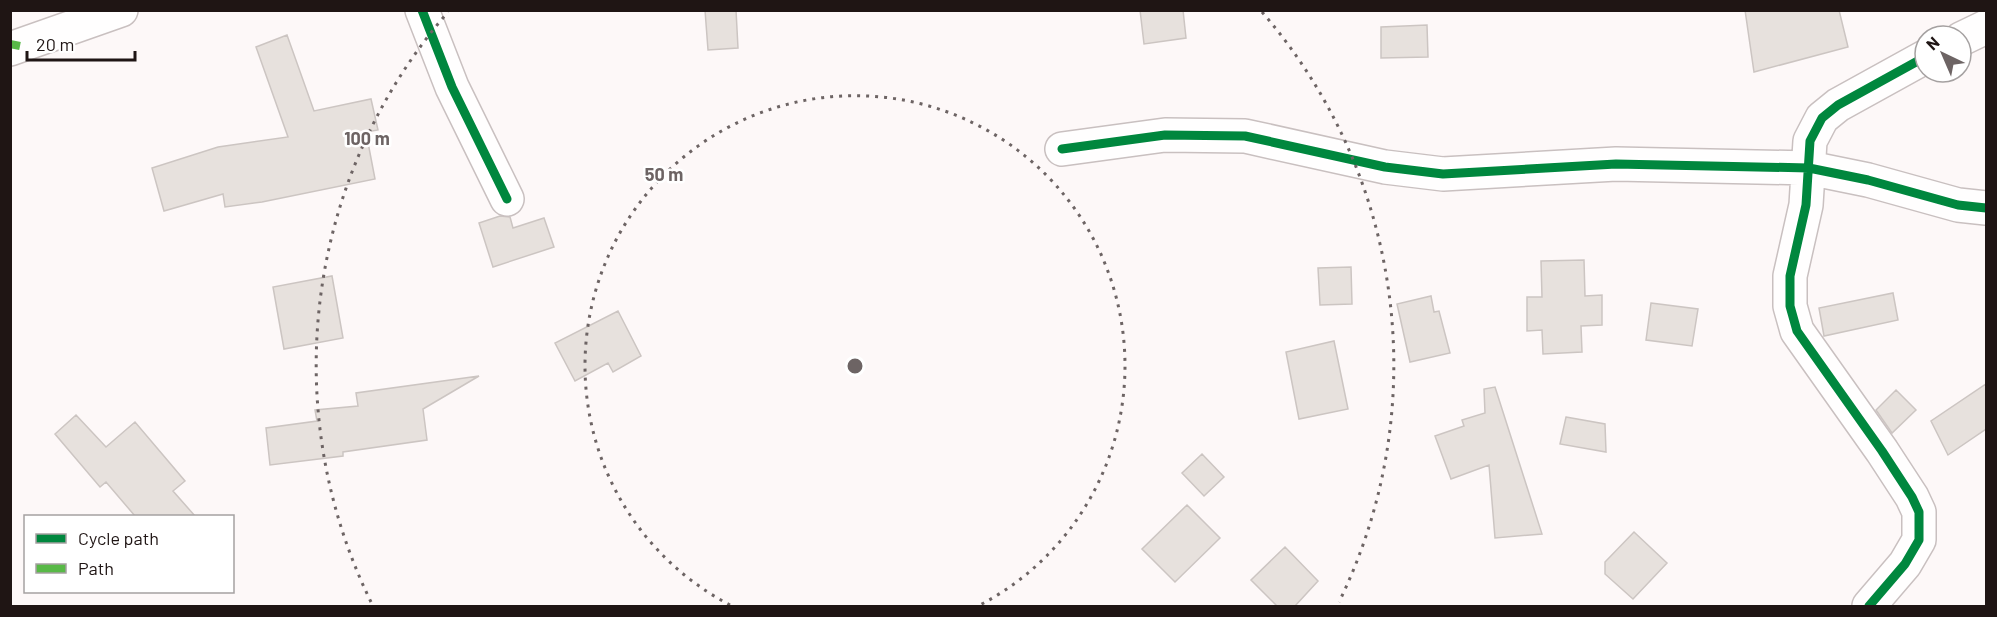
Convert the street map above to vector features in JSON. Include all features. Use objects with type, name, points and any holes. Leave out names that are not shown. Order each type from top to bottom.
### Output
[{"type":"street","points":[[10,49],[121,10]]},
{"type":"street","points":[[422,10],[452,87],[507,199]]},
{"type":"street","points":[[1869,606],[1905,564],[1920,540],[1919,512],[1912,496],[1882,451],[1797,331],[1790,306],[1790,276],[1806,205],[1810,141],[1822,118],[1838,105],[1913,64]]},
{"type":"street","points":[[1062,149],[1165,135],[1245,136],[1385,167],[1443,174],[1616,164],[1809,168],[1868,180],[1958,205],[1986,208]]},
{"type":"building","points":[[705,10],[736,10],[738,48],[708,50]]},
{"type":"building","points":[[1140,10],[1183,10],[1186,38],[1144,44]]},
{"type":"building","points":[[1745,10],[1839,10],[1848,47],[1754,72]]},
{"type":"building","points":[[1427,25],[1428,57],[1381,58],[1381,27]]},
{"type":"building","points":[[287,35],[314,111],[371,99],[378,130],[366,132],[375,179],[262,202],[225,207],[223,194],[164,211],[152,168],[218,147],[288,137],[256,47]]},
{"type":"building","points":[[500,216],[510,217],[513,228],[544,218],[554,247],[493,267],[479,223]]},
{"type":"building","points":[[1584,260],[1585,296],[1602,295],[1602,325],[1581,326],[1582,352],[1543,354],[1542,330],[1527,331],[1527,297],[1542,297],[1541,261]]},
{"type":"building","points":[[1351,267],[1352,304],[1320,305],[1318,268]]},
{"type":"building","points":[[332,276],[343,338],[284,349],[273,287]]},
{"type":"building","points":[[1893,293],[1898,320],[1824,336],[1819,308]]},
{"type":"building","points":[[1431,296],[1434,312],[1439,311],[1450,353],[1410,362],[1397,304]]},
{"type":"building","points":[[1651,303],[1698,309],[1692,346],[1646,340]]},
{"type":"building","points":[[618,311],[641,356],[613,372],[608,363],[575,381],[555,343]]},
{"type":"building","points":[[1334,341],[1348,409],[1299,419],[1286,352]]},
{"type":"building","points":[[479,376],[423,409],[427,440],[343,452],[343,456],[270,465],[266,428],[317,421],[315,410],[358,406],[356,393]]},
{"type":"building","points":[[1986,384],[1986,429],[1948,455],[1931,421]]},
{"type":"building","points":[[1495,387],[1542,534],[1495,538],[1489,465],[1451,479],[1435,436],[1464,426],[1462,420],[1485,413],[1484,389]]},
{"type":"building","points":[[1896,390],[1916,410],[1892,433],[1876,410]]},
{"type":"building","points":[[76,415],[106,447],[135,422],[185,481],[173,491],[194,515],[134,515],[106,482],[100,487],[55,434]]},
{"type":"building","points":[[1566,417],[1605,424],[1606,452],[1560,444]]},
{"type":"building","points":[[1202,454],[1224,477],[1204,496],[1182,473]]},
{"type":"building","points":[[1187,505],[1220,538],[1175,582],[1142,549]]},
{"type":"building","points":[[1634,532],[1667,563],[1633,599],[1605,574],[1605,562]]},
{"type":"building","points":[[1285,547],[1318,581],[1295,606],[1277,606],[1251,580]]},
{"type":"marked path","points":[[10,44],[20,46]]},
{"type":"cycle path","points":[[422,10],[452,87],[507,199]]},
{"type":"cycle path","points":[[1869,606],[1905,564],[1919,540],[1919,512],[1882,451],[1797,331],[1790,306],[1790,276],[1806,205],[1810,141],[1822,118],[1838,105],[1913,64]]},
{"type":"cycle path","points":[[1062,149],[1165,135],[1245,136],[1385,167],[1443,174],[1616,164],[1809,168],[1868,180],[1958,205],[1986,208]]}]
